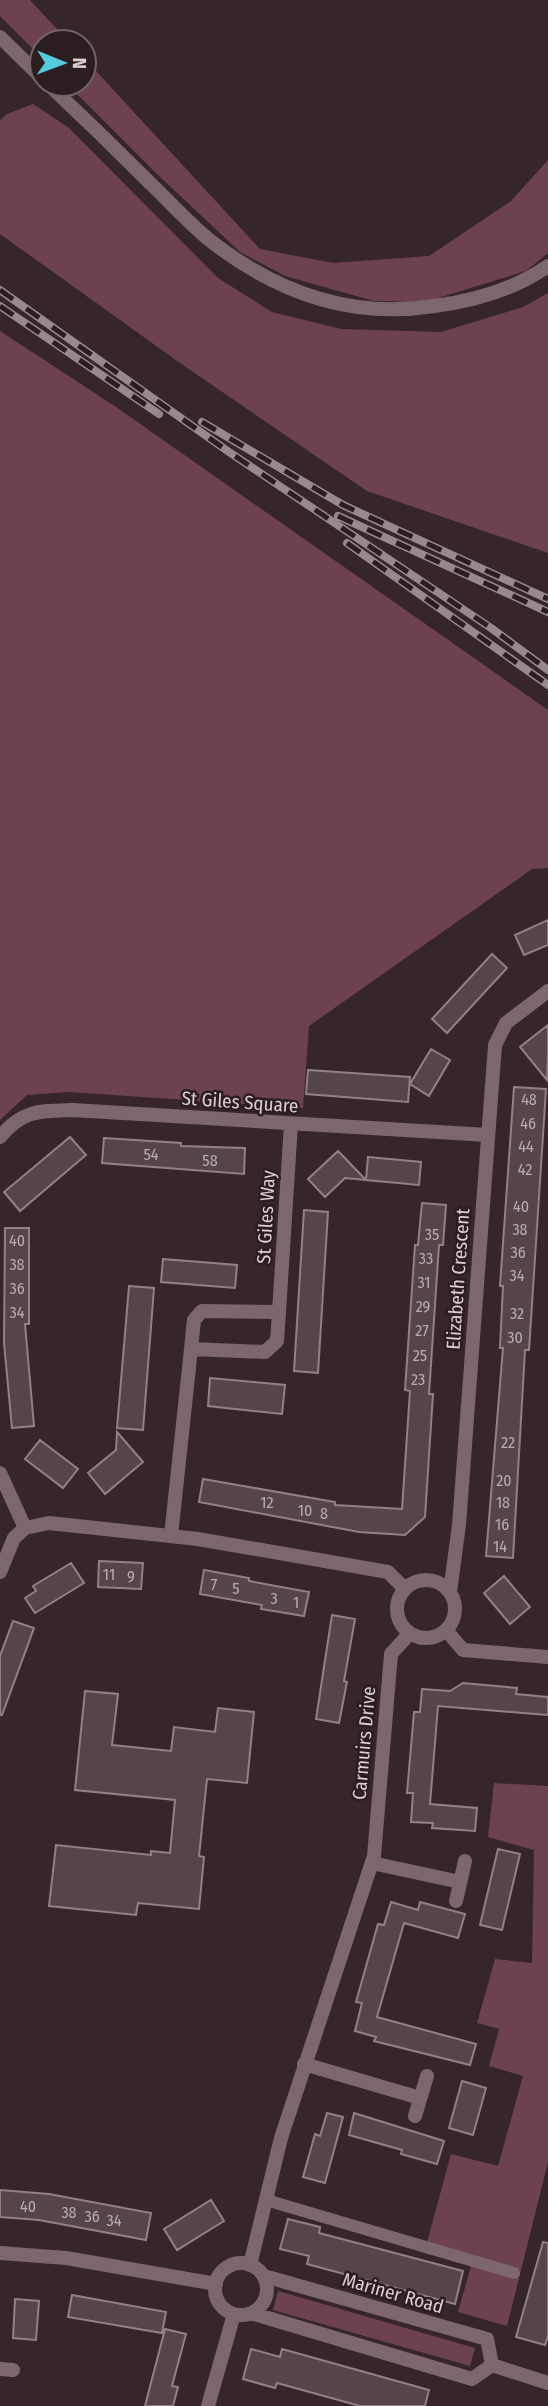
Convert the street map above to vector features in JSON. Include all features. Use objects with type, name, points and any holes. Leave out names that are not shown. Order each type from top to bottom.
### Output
[{"type":"street","points":[[0,37],[28,64]]},
{"type":"street","points":[[63,98],[211,241],[250,268],[289,290],[329,302],[367,309],[412,310],[454,304],[502,290],[548,266]]},
{"type":"street","name":"Elizabeth Crescent","points":[[450,1592],[459,1525],[495,1045],[506,1023],[548,991]]},
{"type":"street","name":"St Giles Square","points":[[0,1137],[12,1123],[34,1111],[72,1110],[488,1135]]},
{"type":"street","name":"St Giles Way","points":[[191,1349],[265,1352],[277,1341],[290,1124]]},
{"type":"street","points":[[171,1536],[194,1320],[202,1311],[279,1312]]},
{"type":"street","points":[[0,1473],[25,1528]]},
{"type":"street","points":[[0,1572],[14,1538],[25,1528],[49,1523],[171,1536],[388,1572],[405,1588]]},
{"type":"street","points":[[433,1580],[450,1592],[454,1601],[454,1615],[446,1630],[427,1637],[410,1633],[398,1617],[399,1598],[405,1588],[413,1583],[433,1580]]},
{"type":"street","points":[[446,1630],[463,1650],[548,1657]]},
{"type":"street","name":"Carmuirs Drive","points":[[250,2265],[281,2138],[372,1863],[391,1654],[410,1633]]},
{"type":"street","points":[[456,1901],[465,1861]]},
{"type":"street","points":[[372,1863],[460,1882]]},
{"type":"street","points":[[304,2064],[420,2098]]},
{"type":"street","points":[[415,2116],[427,2076]]},
{"type":"street","points":[[0,2253],[66,2258],[216,2284]]},
{"type":"street","points":[[251,2313],[264,2301],[267,2292],[264,2276],[250,2265],[242,2263],[229,2266],[222,2272],[216,2284],[216,2295],[220,2304],[234,2314],[251,2313],[472,2379],[492,2365],[548,2383]]},
{"type":"street","name":"Mariner Road","points":[[264,2276],[487,2339],[492,2365]]},
{"type":"street","points":[[208,2406],[234,2314]]},
{"type":"lane","points":[[266,2200],[514,2273]]},
{"type":"shaded area","points":[[0,0],[30,0],[56,28],[28,28],[28,44],[0,16]]},
{"type":"shaded area","points":[[98,73],[260,249],[333,263],[429,256],[511,201],[548,160],[548,253],[526,271],[425,302],[374,301],[285,276],[240,252],[81,98],[98,98]]},
{"type":"shaded area","points":[[33,104],[69,128],[218,278],[272,312],[341,329],[441,332],[523,307],[548,293],[548,553],[367,491],[180,363],[0,234],[0,120],[7,114]]},
{"type":"shaded area","points":[[0,331],[116,407],[548,710],[548,868],[532,869],[309,1026],[303,1108],[69,1092],[27,1095],[0,1120]]},
{"type":"shaded area","points":[[494,1783],[548,1786],[548,2162],[507,2326],[458,2312],[471,2266],[424,2253],[451,2154],[498,2166],[523,2076],[489,2066],[499,2029],[477,2023],[495,1959],[532,1963],[534,1850],[488,1837]]},
{"type":"shaded area","points":[[278,2291],[475,2348],[470,2366],[273,2310]]},
{"type":"building","points":[[548,920],[548,945],[524,955],[515,935]]},
{"type":"building","points":[[492,954],[507,968],[447,1033],[432,1019]]},
{"type":"building","points":[[548,1025],[548,1056],[547,1080],[520,1047]]},
{"type":"building","points":[[431,1049],[450,1060],[429,1096],[410,1084]]},
{"type":"building","points":[[308,1070],[410,1077],[408,1102],[306,1094]]},
{"type":"building","points":[[514,1087],[546,1089],[529,1350],[525,1350],[513,1558],[486,1556],[503,1348],[500,1348],[503,1286],[500,1286]]},
{"type":"building","points":[[70,1137],[86,1155],[20,1211],[4,1192]]},
{"type":"building","points":[[104,1138],[181,1143],[181,1146],[245,1148],[244,1174],[102,1163]]},
{"type":"building","points":[[338,1151],[366,1180],[345,1178],[325,1197],[308,1179]]},
{"type":"building","points":[[368,1157],[421,1162],[419,1185],[366,1180]]},
{"type":"building","points":[[422,1203],[446,1205],[443,1245],[439,1245],[429,1394],[433,1394],[425,1517],[405,1535],[359,1532],[199,1502],[203,1479],[335,1502],[335,1505],[402,1509],[410,1391],[405,1390],[415,1245],[418,1245]]},
{"type":"building","points":[[304,1210],[328,1212],[318,1373],[294,1371]]},
{"type":"building","points":[[5,1228],[29,1228],[29,1324],[25,1324],[34,1426],[12,1428],[4,1343]]},
{"type":"building","points":[[163,1259],[237,1265],[235,1288],[161,1282]]},
{"type":"building","points":[[129,1286],[154,1288],[143,1430],[117,1428]]},
{"type":"building","points":[[210,1378],[285,1385],[282,1414],[208,1406]]},
{"type":"building","points":[[117,1432],[143,1462],[105,1494],[88,1473],[116,1450]]},
{"type":"building","points":[[40,1440],[78,1469],[63,1488],[25,1459]]},
{"type":"building","points":[[99,1561],[143,1563],[141,1589],[98,1587]]},
{"type":"building","points":[[71,1563],[84,1583],[35,1613],[25,1598],[36,1591],[33,1586]]},
{"type":"building","points":[[204,1570],[309,1592],[304,1616],[200,1594]]},
{"type":"building","points":[[504,1576],[530,1607],[510,1624],[484,1593]]},
{"type":"building","points":[[332,1615],[355,1619],[339,1723],[316,1719]]},
{"type":"building","points":[[13,1621],[34,1628],[0,1715],[0,1656]]},
{"type":"building","points":[[463,1683],[517,1688],[516,1694],[548,1697],[548,1715],[438,1706],[430,1804],[477,1808],[475,1831],[432,1828],[433,1823],[411,1822],[413,1793],[407,1793],[414,1712],[420,1712],[422,1689],[450,1691]]},
{"type":"building","points":[[85,1691],[118,1694],[112,1745],[171,1751],[174,1727],[215,1732],[218,1708],[254,1712],[247,1783],[207,1779],[199,1856],[204,1857],[199,1909],[138,1903],[136,1915],[49,1906],[56,1845],[151,1855],[151,1851],[170,1853],[175,1800],[75,1790]]},
{"type":"building","points":[[498,1849],[520,1854],[502,1930],[480,1925]]},
{"type":"building","points":[[391,1902],[418,1910],[420,1902],[465,1914],[458,1938],[404,1923],[377,2017],[476,2044],[470,2065],[374,2041],[376,2037],[355,2031],[362,2003],[356,2002],[378,1924],[384,1925]]},
{"type":"building","points":[[462,2081],[486,2088],[473,2135],[449,2128]]},
{"type":"building","points":[[327,2113],[343,2117],[325,2183],[303,2177],[315,2134],[320,2136]]},
{"type":"building","points":[[354,2113],[444,2141],[437,2164],[401,2154],[402,2150],[349,2135]]},
{"type":"building","points":[[0,2190],[49,2194],[151,2213],[146,2240],[39,2220],[0,2217]]},
{"type":"building","points":[[211,2200],[224,2221],[177,2250],[164,2229]]},
{"type":"building","points":[[288,2219],[320,2227],[319,2233],[463,2271],[455,2304],[307,2264],[309,2256],[280,2249]]},
{"type":"building","points":[[543,2242],[548,2243],[548,2336],[545,2345],[516,2337]]},
{"type":"building","points":[[72,2295],[166,2312],[162,2333],[68,2317]]},
{"type":"building","points":[[15,2299],[39,2301],[36,2340],[13,2338]]},
{"type":"building","points":[[165,2329],[186,2334],[172,2386],[178,2387],[173,2406],[145,2406]]},
{"type":"building","points":[[251,2349],[280,2357],[282,2349],[429,2390],[425,2406],[360,2406],[277,2383],[275,2388],[243,2379]]},
{"type":"railway","points":[[0,290],[229,452],[491,628],[548,670]]},
{"type":"railway","points":[[0,306],[159,414]]},
{"type":"railway","points":[[202,422],[343,505],[548,599]]},
{"type":"railway","points":[[338,516],[548,612]]},
{"type":"railway","points":[[347,543],[548,685]]}]
